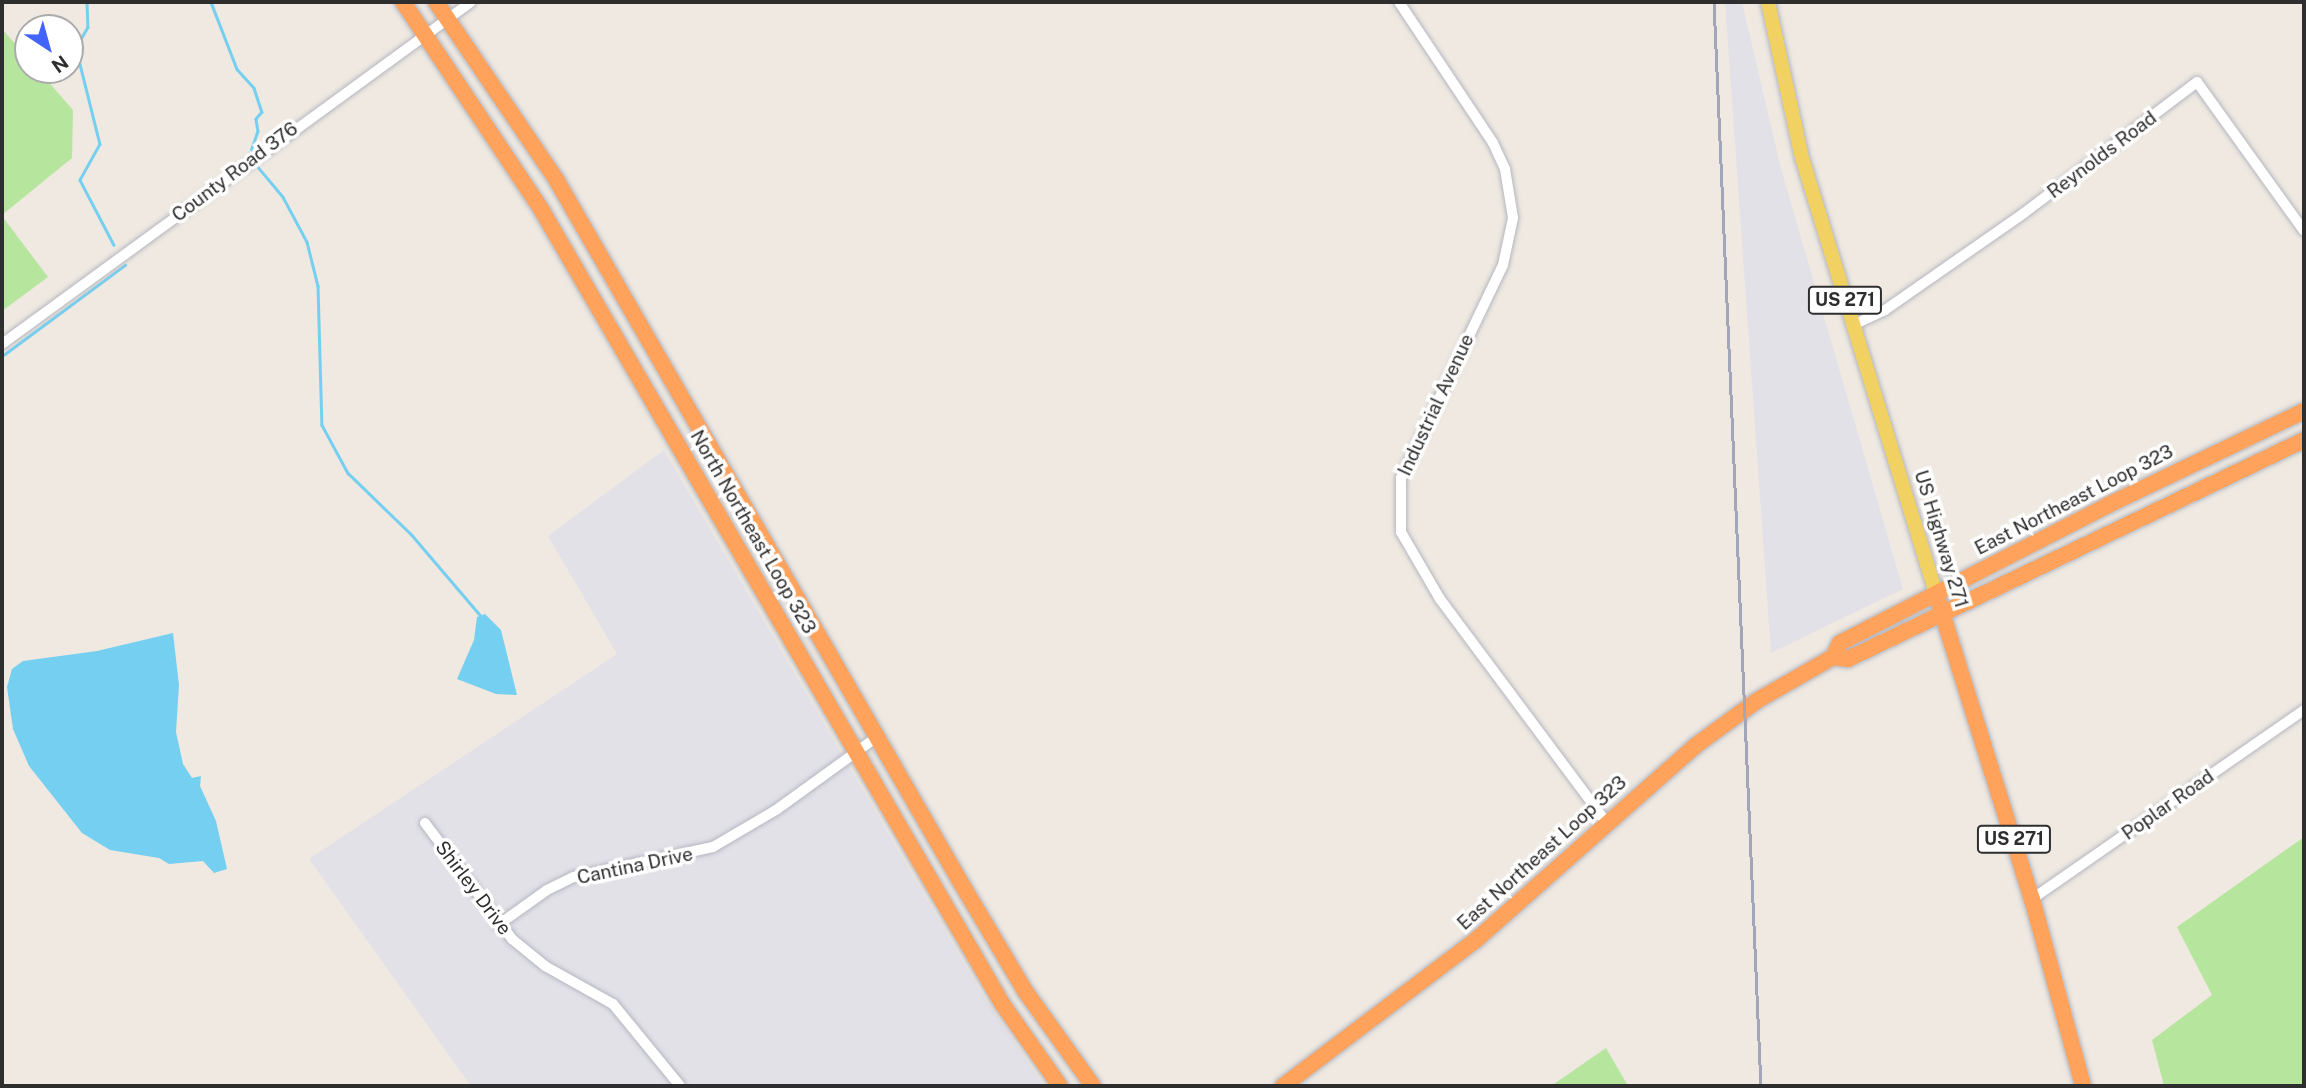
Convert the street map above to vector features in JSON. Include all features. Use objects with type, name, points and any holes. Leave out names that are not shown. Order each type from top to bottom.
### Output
[{"type":"highway","name":"North Northeast Loop 323","points":[[403,2],[513,161],[1003,1004],[1060,1086]]},
{"type":"highway","name":"North Northeast Loop 323","points":[[436,2],[544,160],[1025,991],[1093,1086]]},
{"type":"highway","points":[[607,322],[631,309]]},
{"type":"highway","name":"East Northeast Loop 323","points":[[1283,1086],[1476,940],[1607,823],[1722,726],[1833,657],[1840,643],[2108,505],[2304,411]]},
{"type":"highway","points":[[2241,439],[2253,464]]},
{"type":"highway","name":"East Northeast Loop 323","points":[[1833,657],[1848,659],[2304,440]]},
{"type":"highway","points":[[2108,505],[2119,527]]},
{"type":"highway","name":"US Highway 271","points":[[1936,594],[2032,899],[2083,1086]]},
{"type":"highway","points":[[808,671],[831,658]]},
{"type":"highway","points":[[1003,1004],[1025,991]]},
{"type":"main road","name":"US Highway 271","points":[[1768,2],[1802,158],[1936,594]]},
{"type":"street","name":"County Road 376","points":[[2,344],[471,2]]},
{"type":"street","name":"Industrial Avenue","points":[[1399,2],[1493,143],[1506,169],[1513,218],[1503,265],[1401,478],[1398,511],[1401,532],[1433,590],[1607,823]]},
{"type":"street","name":"Reynolds Road","points":[[1853,325],[1885,310],[2024,214],[2197,82],[2304,230]]},
{"type":"street","name":"Poplar Road","points":[[2032,899],[2304,710]]},
{"type":"street","name":"Cantina Drive","points":[[498,925],[539,895],[574,877],[713,847],[877,737]]},
{"type":"street","name":"Shirley Drive","points":[[425,823],[498,925],[533,958],[621,1010],[680,1086]]},
{"type":"shaded area","points":[[1725,2],[1742,2],[1781,169],[1903,589],[1771,653]]},
{"type":"shaded area","points":[[664,450],[983,996],[1044,1086],[471,1086],[309,859],[617,654],[548,536]]},
{"type":"green space","points":[[2,29],[14,42],[14,84],[50,84],[73,110],[72,158],[2,215]]},
{"type":"green space","points":[[2,216],[48,277],[2,311]]},
{"type":"green space","points":[[2304,837],[2304,1086],[2164,1086],[2152,1040],[2212,995],[2177,927]]},
{"type":"green space","points":[[1606,1048],[1628,1086],[1551,1086]]},
{"type":"water","points":[[485,614],[501,630],[517,695],[496,694],[457,679],[474,640],[477,617]]},
{"type":"water","points":[[173,633],[179,685],[176,732],[183,764],[192,778],[201,776],[200,786],[216,821],[227,869],[214,873],[203,861],[169,864],[159,858],[110,850],[82,833],[29,766],[13,729],[7,687],[12,669],[23,661],[97,651]]},
{"type":"waterway","points":[[87,2],[88,27],[76,48],[100,144],[80,180],[114,245]]},
{"type":"waterway","points":[[211,2],[237,69],[254,88],[262,112],[256,119],[258,131],[250,154]]},
{"type":"waterway","points":[[258,167],[283,197],[307,242],[318,286],[322,425],[348,473],[412,535],[480,615]]},
{"type":"waterway","points":[[2,356],[125,265]]},
{"type":"railway","points":[[1714,2],[1761,1086]]}]
